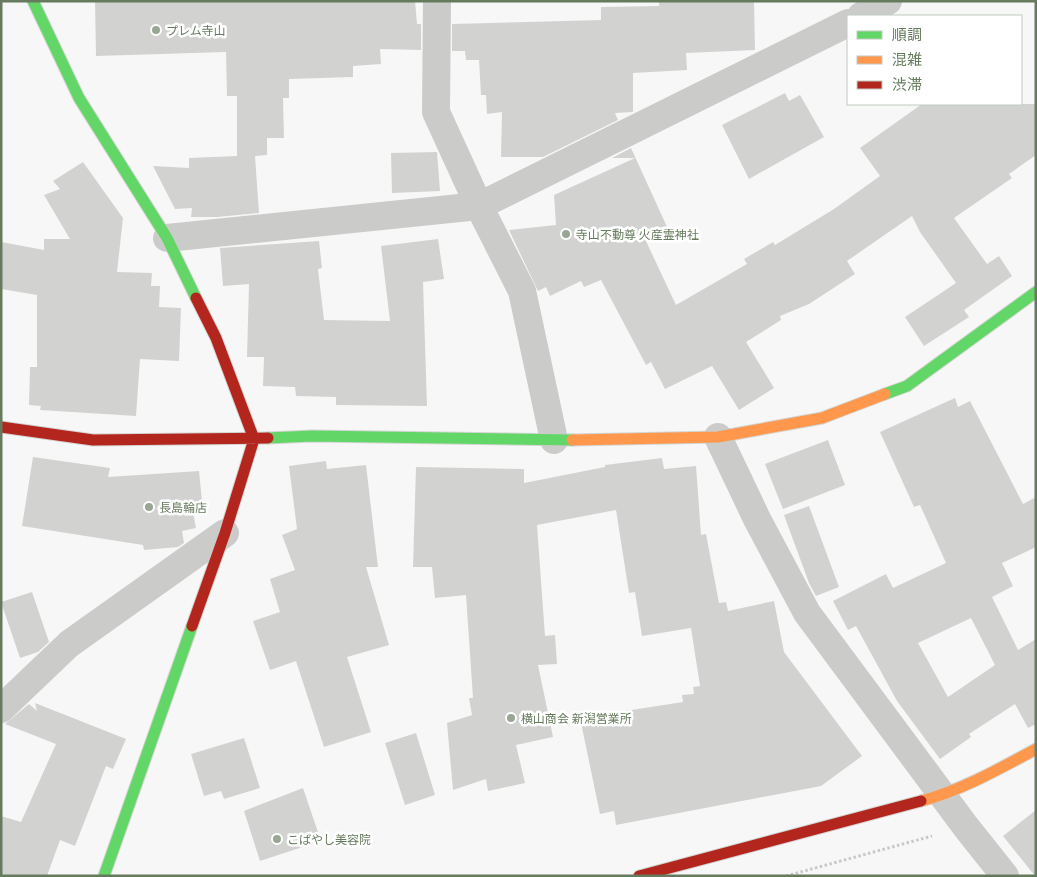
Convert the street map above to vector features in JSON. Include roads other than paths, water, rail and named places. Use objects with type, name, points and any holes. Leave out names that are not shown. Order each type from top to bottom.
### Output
[{"type":"street","points":[[33,1],[79,98],[167,238],[216,338],[254,439],[225,533],[104,876]]},
{"type":"street","points":[[437,1],[436,112],[479,206],[522,291],[554,440]]},
{"type":"street","points":[[862,1],[862,15]]},
{"type":"street","points":[[864,15],[888,1]]},
{"type":"street","points":[[167,238],[479,206],[847,23]]},
{"type":"street","points":[[1,427],[93,440],[254,439],[312,436],[554,440],[718,436],[822,418],[907,386],[1036,292]]},
{"type":"street","points":[[718,436],[757,519],[807,614],[1005,876]]},
{"type":"street","points":[[1,709],[69,644],[225,533]]},
{"type":"street","points":[[639,876],[676,872],[942,795],[988,775],[1036,749]]},
{"type":"place","name":"プレム寺山","points":[[156,30]]},
{"type":"place","name":"寺山不動尊 火産霊神社","points":[[566,234]]},
{"type":"place","name":"長島輪店","points":[[149,507]]},
{"type":"place","name":"横山商会 新潟営業所","points":[[511,718]]},
{"type":"place","name":"こばやし美容院","points":[[277,839]]}]
